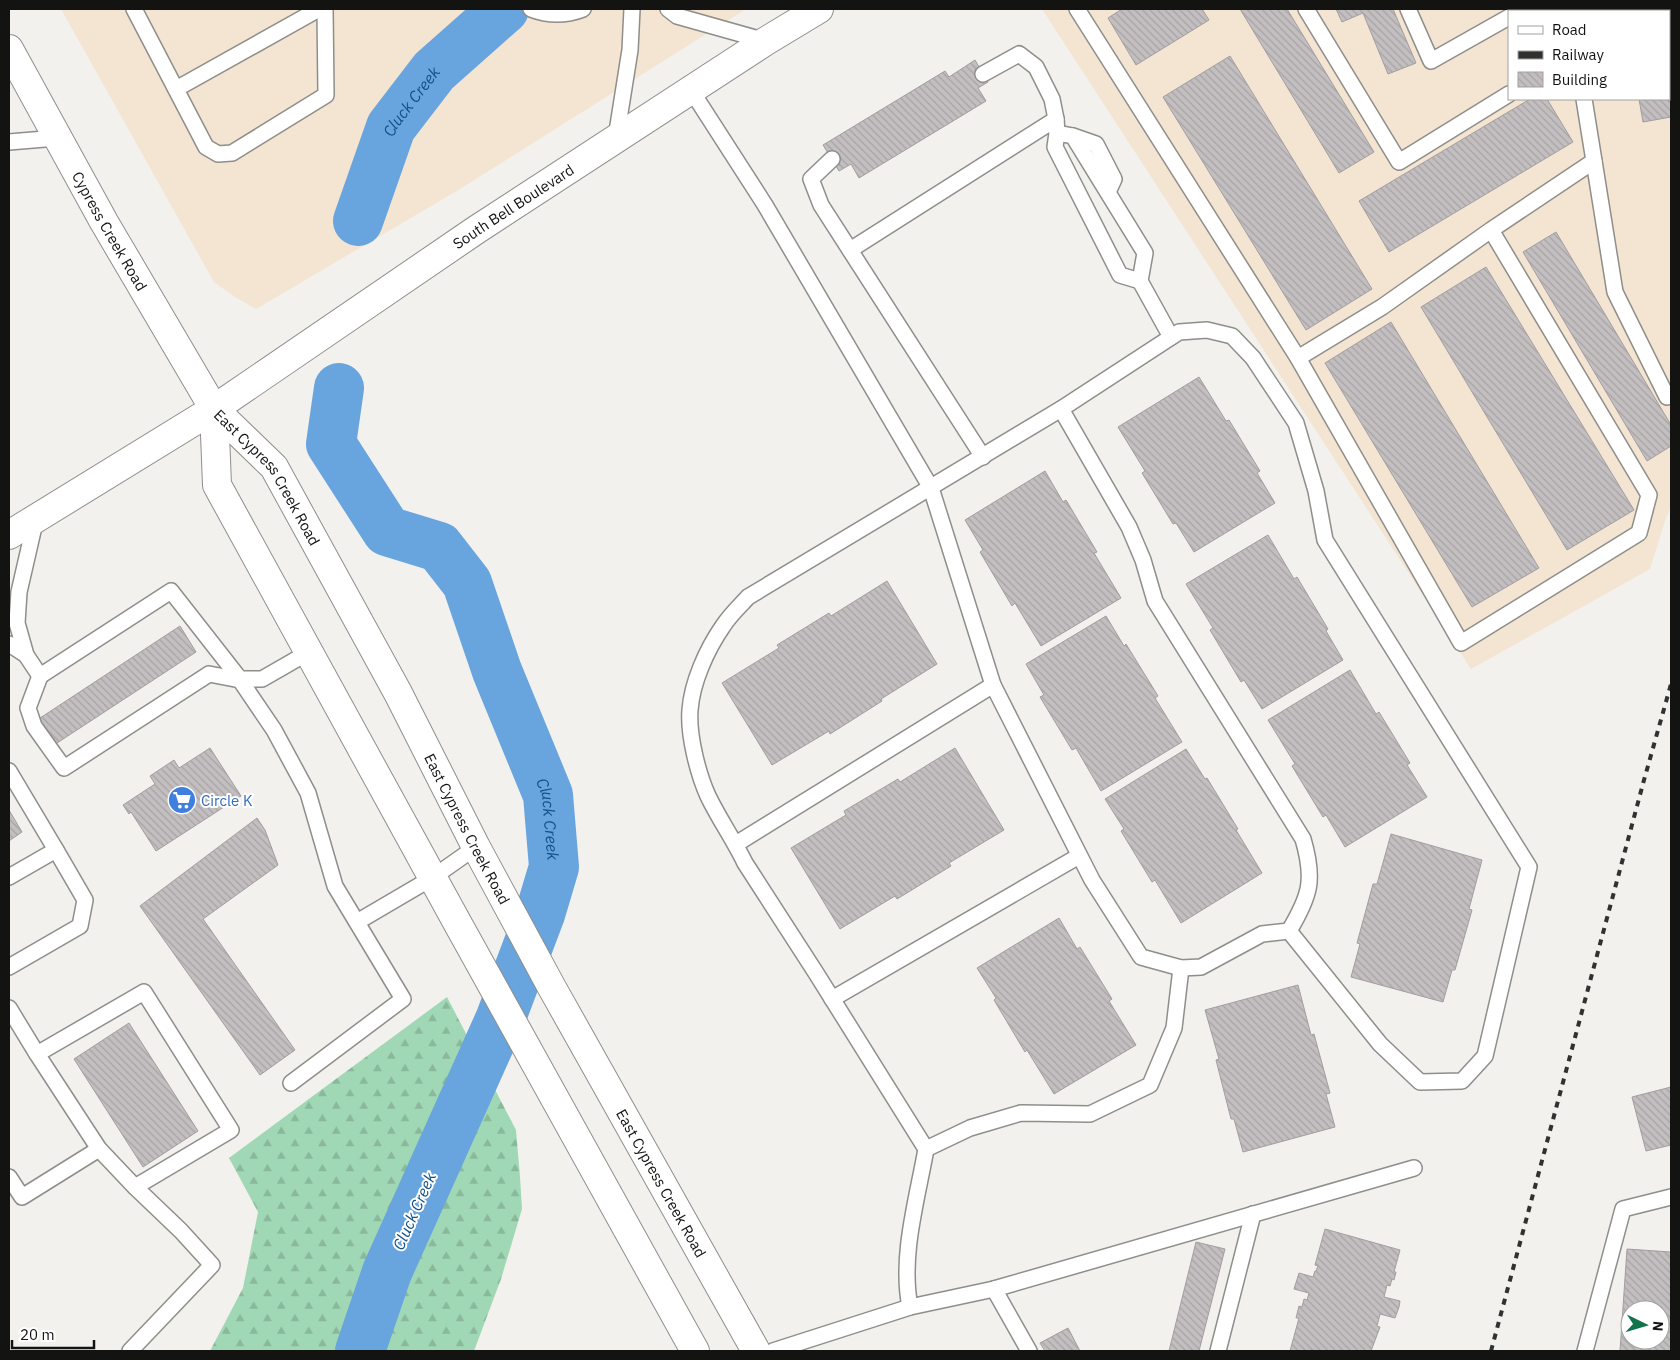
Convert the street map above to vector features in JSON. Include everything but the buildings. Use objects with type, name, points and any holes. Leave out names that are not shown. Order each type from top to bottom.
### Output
[{"type":"main road","name":"South Bell Boulevard","points":[[9,535],[214,409],[476,230],[766,41],[819,9]]},
{"type":"main road","name":"Cypress Creek Road","points":[[12,65],[58,138],[143,290],[214,409]]},
{"type":"main road","name":"East Cypress Creek Road","points":[[214,409],[217,484],[432,878],[696,1351]]},
{"type":"main road","name":"East Cypress Creek Road","points":[[214,409],[274,467],[398,693],[476,847],[551,986],[756,1351]]},
{"type":"lane","points":[[134,9],[206,147],[218,154],[232,153],[326,95],[325,9]]},
{"type":"lane","points":[[176,89],[320,9]]},
{"type":"lane","points":[[531,9],[545,14],[561,15],[583,9]]},
{"type":"lane","points":[[616,138],[630,50],[632,9]]},
{"type":"lane","points":[[668,9],[677,16],[766,41]]},
{"type":"lane","points":[[1077,9],[1298,358],[1461,643],[1639,533],[1649,495],[1491,230]]},
{"type":"lane","points":[[1306,9],[1399,162],[1508,95]]},
{"type":"lane","points":[[1408,9],[1431,61],[1508,18]]},
{"type":"lane","points":[[983,74],[1019,54],[1036,67],[1052,99],[1057,126],[1055,147],[1120,275],[1140,282]]},
{"type":"lane","points":[[690,90],[765,205],[932,488],[993,685],[1092,880],[1141,956],[1181,968],[1201,967],[1262,934],[1289,931]]},
{"type":"lane","points":[[1584,100],[1615,292],[1667,397]]},
{"type":"lane","points":[[1057,126],[1073,136],[1145,253],[1140,282],[1171,337]]},
{"type":"lane","points":[[850,250],[1057,126]]},
{"type":"lane","points":[[9,142],[58,138]]},
{"type":"lane","points":[[832,159],[811,179],[821,205],[984,457]]},
{"type":"lane","points":[[1298,358],[1382,307],[1491,230],[1594,161]]},
{"type":"lane","points":[[910,1307],[906,1287],[910,1236],[926,1149],[745,863],[736,844],[720,820],[698,768],[692,741],[690,711],[695,685],[705,658],[723,626],[748,597],[984,457],[1179,332],[1207,330],[1232,336],[1253,358],[1296,423],[1316,491],[1325,540],[1529,867],[1485,1056],[1462,1081],[1420,1082],[1380,1044],[1289,931]]},
{"type":"lane","points":[[1061,409],[1129,527],[1143,560],[1155,601],[1303,839],[1309,861],[1309,885],[1303,906],[1289,931]]},
{"type":"lane","points":[[36,518],[19,592],[17,623],[26,655],[40,676]]},
{"type":"lane","points":[[291,1083],[403,999],[336,886],[308,794],[274,730],[239,679],[171,591],[40,676],[28,708],[34,726],[64,768],[209,674],[239,679],[262,680],[308,652]]},
{"type":"lane","points":[[9,644],[26,655]]},
{"type":"lane","points":[[736,844],[993,685]]},
{"type":"lane","points":[[9,771],[85,900],[80,926],[9,967]]},
{"type":"lane","points":[[357,922],[432,878],[476,847]]},
{"type":"lane","points":[[9,877],[56,850]]},
{"type":"lane","points":[[832,999],[1079,856]]},
{"type":"lane","points":[[926,1149],[970,1128],[1021,1114],[1090,1114],[1150,1085],[1174,1028],[1181,968]]},
{"type":"lane","points":[[37,1054],[144,992],[231,1130],[135,1187]]},
{"type":"lane","points":[[9,1008],[99,1149],[212,1265],[130,1351]]},
{"type":"lane","points":[[9,1177],[22,1197],[99,1149]]},
{"type":"lane","points":[[773,1351],[910,1307],[994,1289],[1414,1168]]},
{"type":"lane","points":[[1585,1351],[1623,1209],[1671,1197]]},
{"type":"lane","points":[[1218,1351],[1253,1214]]},
{"type":"lane","points":[[994,1289],[1029,1351]]},
{"type":"shaded area","points":[[61,9],[746,9],[460,189],[256,309],[214,282]]},
{"type":"shaded area","points":[[1042,9],[1671,9],[1671,506],[1650,569],[1471,669]]},
{"type":"green space","points":[[447,997],[516,1130],[520,1177],[522,1209],[501,1279],[474,1351],[210,1351],[243,1288],[258,1212],[229,1158]]},
{"type":"waterway","name":"Cluck Creek","points":[[358,221],[391,127],[434,71],[504,9]]},
{"type":"waterway","name":"Cluck Creek","points":[[339,388],[331,444],[387,531],[439,547],[467,583],[497,671],[548,795],[554,867],[540,914],[500,1020],[387,1272],[360,1351]]},
{"type":"railway","points":[[1491,1351],[1671,684]]},
{"type":"place","name":"Circle K","points":[[182,800]]}]
